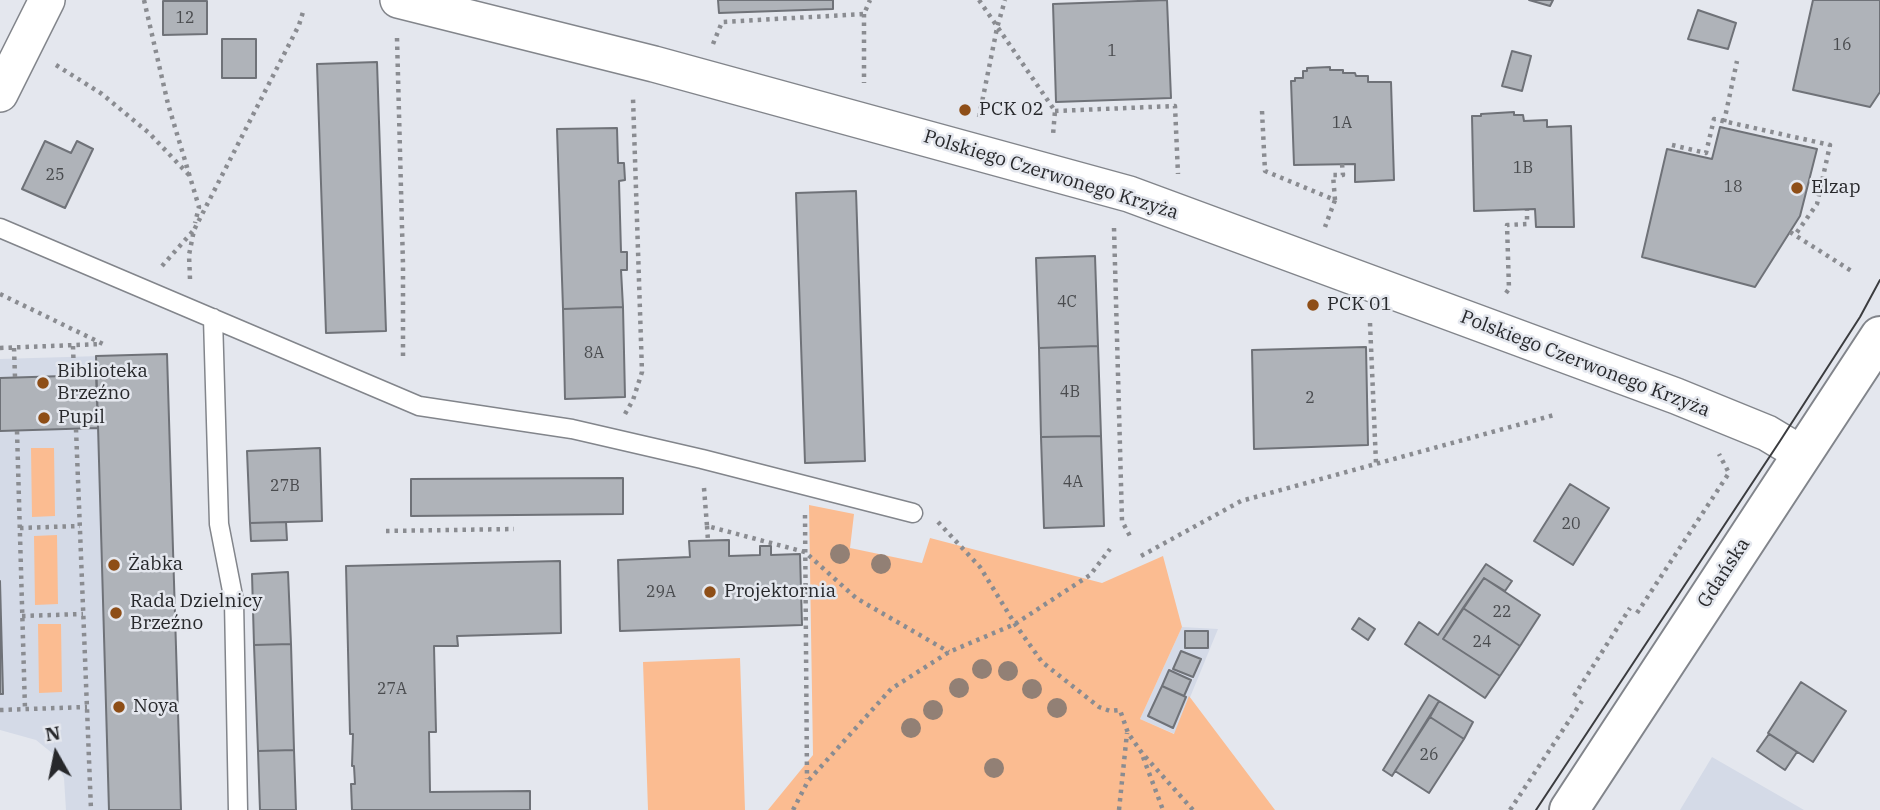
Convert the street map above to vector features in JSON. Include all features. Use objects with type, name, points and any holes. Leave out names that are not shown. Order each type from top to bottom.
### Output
[{"type":"street","points":[[0,94],[47,0]]},
{"type":"street","name":"Polskiego Czerwonego Krzyża","points":[[397,12],[654,64],[1129,194],[1676,396],[1767,433],[1802,454]]},
{"type":"street","name":"Gdańska","points":[[1569,810],[1880,336]]},
{"type":"lane","points":[[0,228],[419,406],[572,429],[913,513]]},
{"type":"lane","points":[[213,318],[219,524],[234,601],[239,810]]},
{"type":"path","points":[[144,0],[168,104],[199,207],[189,255],[191,285]]},
{"type":"path","points":[[864,93],[863,14],[870,0]]},
{"type":"path","points":[[979,0],[1055,111],[1052,147]]},
{"type":"path","points":[[977,124],[1005,0]]},
{"type":"path","points":[[158,271],[194,230],[299,25],[303,12]]},
{"type":"path","points":[[397,12],[403,359]]},
{"type":"path","points":[[710,52],[722,22],[863,14]]},
{"type":"path","points":[[1724,122],[1737,61]]},
{"type":"path","points":[[54,63],[102,94],[149,133],[190,175]]},
{"type":"path","points":[[623,418],[633,401],[642,372],[633,96]]},
{"type":"path","points":[[1055,111],[1175,106],[1178,175]]},
{"type":"path","points":[[1262,111],[1265,171],[1335,200]]},
{"type":"path","points":[[1672,145],[1706,153],[1714,119],[1830,145],[1817,204],[1793,234],[1853,272]]},
{"type":"path","points":[[1321,238],[1335,200],[1333,175],[1343,175],[1342,164]]},
{"type":"path","points":[[1503,297],[1509,289],[1507,225],[1527,224],[1527,210]]},
{"type":"path","points":[[1114,226],[1122,521],[1132,540]]},
{"type":"path","points":[[0,294],[103,344],[0,348]]},
{"type":"path","points":[[1370,321],[1376,463]]},
{"type":"path","points":[[73,346],[74,376]]},
{"type":"path","points":[[14,348],[15,377]]},
{"type":"path","points":[[1141,556],[1241,501],[1554,415]]},
{"type":"path","points":[[76,429],[91,810]]},
{"type":"path","points":[[17,430],[25,709]]},
{"type":"path","points":[[1637,612],[1729,473],[1718,453]]},
{"type":"path","points":[[702,459],[708,541]]},
{"type":"path","points":[[805,486],[807,780]]},
{"type":"path","points":[[937,520],[980,567],[1042,662],[1099,707],[1110,711],[1120,710],[1128,733],[1142,753],[1194,810]]},
{"type":"path","points":[[20,528],[80,526]]},
{"type":"path","points":[[707,526],[805,552],[856,598],[949,652]]},
{"type":"path","points":[[386,531],[514,529]]},
{"type":"path","points":[[793,810],[807,780],[891,689],[949,652],[1015,624],[1090,575],[1110,549]]},
{"type":"path","points":[[1574,696],[1630,608]]},
{"type":"path","points":[[22,616],[83,614]]},
{"type":"path","points":[[1510,810],[1582,701]]},
{"type":"path","points":[[0,710],[87,707]]},
{"type":"path","points":[[1119,810],[1128,733]]},
{"type":"path","points":[[1142,753],[1163,810]]},
{"type":"shaded area","points":[[167,354],[181,810],[66,810],[64,778],[52,753],[36,740],[0,730],[0,359]]},
{"type":"shaded area","points":[[31,448],[54,448],[55,516],[32,517]]},
{"type":"shaded area","points":[[809,505],[854,514],[850,548],[922,563],[930,538],[1102,583],[1163,556],[1182,627],[1140,719],[1174,734],[1189,696],[1275,810],[768,810],[813,755]]},
{"type":"shaded area","points":[[57,535],[58,604],[35,605],[34,536]]},
{"type":"shaded area","points":[[38,624],[61,624],[62,692],[39,693]]},
{"type":"shaded area","points":[[1182,627],[1218,629],[1175,734],[1140,719]]},
{"type":"shaded area","points":[[740,658],[745,810],[648,810],[643,662]]},
{"type":"shaded area","points":[[1712,757],[1804,810],[1680,810]]},
{"type":"building","points":[[718,0],[833,0],[833,9],[719,13]]},
{"type":"building","points":[[1167,0],[1171,98],[1056,102],[1053,4]]},
{"type":"building","points":[[1529,0],[1553,0],[1550,6]]},
{"type":"building","points":[[1813,0],[1880,0],[1880,92],[1870,107],[1793,90]]},
{"type":"building","points":[[163,1],[207,1],[207,34],[163,35]]},
{"type":"building","points":[[1698,10],[1736,23],[1728,49],[1688,39]]},
{"type":"building","points":[[222,39],[256,39],[256,78],[222,78]]},
{"type":"building","points":[[1512,51],[1531,56],[1522,91],[1502,86]]},
{"type":"building","points":[[377,62],[386,331],[326,333],[317,64]]},
{"type":"building","points":[[1330,67],[1330,70],[1368,76],[1368,82],[1391,82],[1394,180],[1355,182],[1355,164],[1294,165],[1291,81],[1303,78],[1303,71],[1307,71],[1307,68]]},
{"type":"building","points":[[1514,112],[1514,115],[1523,115],[1524,121],[1547,120],[1547,127],[1571,126],[1574,227],[1536,227],[1535,209],[1474,211],[1472,116]]},
{"type":"building","points":[[1720,127],[1817,149],[1800,216],[1755,287],[1642,257],[1667,149],[1712,159]]},
{"type":"building","points":[[617,128],[618,163],[624,163],[625,180],[619,181],[621,252],[627,252],[627,270],[621,270],[623,307],[563,309],[557,129]]},
{"type":"building","points":[[45,141],[71,153],[77,141],[93,149],[65,208],[22,189]]},
{"type":"building","points":[[856,191],[865,461],[805,463],[796,193]]},
{"type":"building","points":[[1095,256],[1098,346],[1039,348],[1036,258]]},
{"type":"building","points":[[623,307],[625,397],[565,399],[563,309]]},
{"type":"building","points":[[1098,346],[1101,436],[1041,437],[1039,348]]},
{"type":"building","points":[[1366,347],[1368,445],[1254,449],[1252,350]]},
{"type":"building","points":[[167,354],[181,810],[109,810],[96,356]]},
{"type":"building","points":[[96,375],[98,428],[0,431],[0,378]]},
{"type":"building","points":[[1101,436],[1104,526],[1044,528],[1041,437]]},
{"type":"building","points":[[320,448],[322,521],[250,523],[247,451]]},
{"type":"building","points":[[623,478],[623,514],[411,516],[411,479]]},
{"type":"building","points":[[1570,484],[1609,508],[1573,565],[1534,541]]},
{"type":"building","points":[[286,522],[287,540],[251,541],[250,523]]},
{"type":"building","name":"Projektornia","points":[[729,540],[729,556],[760,555],[760,546],[771,546],[771,555],[800,554],[802,625],[620,631],[618,560],[690,557],[689,541]]},
{"type":"building","points":[[560,561],[561,633],[457,636],[458,646],[434,646],[436,732],[429,732],[430,792],[530,791],[530,810],[352,810],[351,784],[355,784],[352,766],[353,734],[350,734],[346,566]]},
{"type":"building","points":[[1486,564],[1512,581],[1505,591],[1484,578],[1443,639],[1500,676],[1485,698],[1405,644],[1419,622],[1438,635]]},
{"type":"building","points":[[288,572],[291,644],[254,645],[252,574]]},
{"type":"building","points":[[1484,578],[1540,615],[1520,646],[1463,608]]},
{"type":"building","points":[[0,581],[3,694],[0,694]]},
{"type":"building","points":[[1463,608],[1520,646],[1500,676],[1443,639]]},
{"type":"building","points":[[1359,618],[1375,629],[1368,640],[1352,629]]},
{"type":"building","points":[[1185,631],[1208,631],[1208,648],[1185,648]]},
{"type":"building","points":[[291,644],[294,750],[258,751],[254,645]]},
{"type":"building","points":[[1181,651],[1201,659],[1193,677],[1173,669]]},
{"type":"building","points":[[1169,670],[1191,680],[1184,696],[1162,686]]},
{"type":"building","points":[[1801,682],[1846,711],[1813,762],[1768,733]]},
{"type":"building","points":[[1162,686],[1186,697],[1173,728],[1148,716]]},
{"type":"building","points":[[1429,695],[1439,701],[1392,776],[1383,770]]},
{"type":"building","points":[[1439,701],[1473,722],[1464,739],[1430,717]]},
{"type":"building","points":[[1430,717],[1464,739],[1429,793],[1395,771]]},
{"type":"building","points":[[1769,734],[1797,752],[1785,770],[1757,751]]},
{"type":"building","points":[[294,750],[296,810],[260,810],[258,751]]},
{"type":"tram line","points":[[1536,810],[1780,441],[1860,317],[1880,280]]},
{"type":"place","name":"PCK 02","points":[[965,110]]},
{"type":"place","name":"Elzap","points":[[1797,188]]},
{"type":"place","name":"PCK 01","points":[[1313,305]]},
{"type":"place","name":"Biblioteka Brzeźno","points":[[43,383]]},
{"type":"place","name":"Pupil","points":[[44,418]]},
{"type":"place","name":"Żabka","points":[[114,565]]},
{"type":"place","name":"Projektornia","points":[[710,592]]},
{"type":"place","name":"Rada Dzielnicy Brzeźno","points":[[116,613]]},
{"type":"place","name":"Noya","points":[[119,707]]}]
